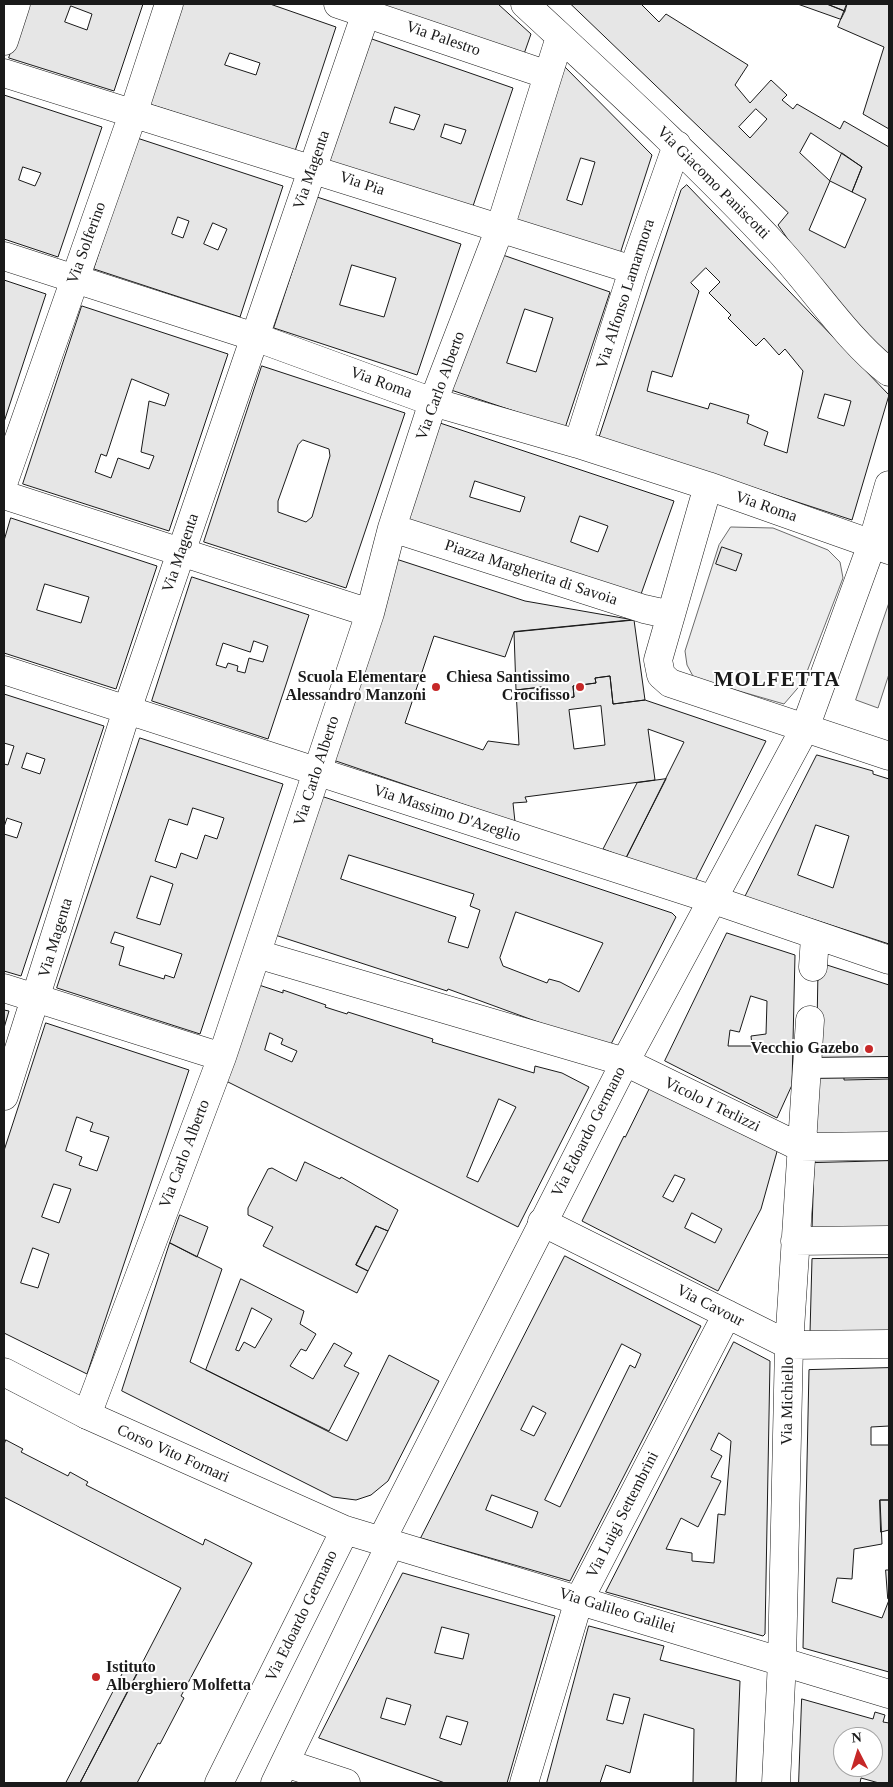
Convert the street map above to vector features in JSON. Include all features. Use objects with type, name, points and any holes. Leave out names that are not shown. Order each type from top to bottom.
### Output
[{"type":"street","points":[[4,41],[16,4]]},
{"type":"street","name":"Via Solferino","points":[[4,481],[133,114],[169,4]]},
{"type":"street","name":"Via Palestro","points":[[338,4],[368,8],[548,75]]},
{"type":"street","name":"Via Giacomo Paniscotti","points":[[525,4],[677,144],[776,247],[858,342],[889,372]]},
{"type":"street","name":"Via Magenta","points":[[4,1096],[37,999],[127,710],[368,8]]},
{"type":"street","name":"Via Carlo Alberto","points":[[87,1415],[222,1058],[370,613],[392,528],[433,402],[500,228],[560,37]]},
{"type":"street","name":"Via Pia","points":[[4,73],[313,168],[633,270]]},
{"type":"street","name":"Via Alfonso Lamarmora","points":[[578,444],[633,270],[677,144]]},
{"type":"street","name":"Via Roma","points":[[4,256],[255,337],[433,402],[578,444],[708,486],[881,547]]},
{"type":"street","points":[[805,728],[881,547],[889,485]]},
{"type":"street","points":[[708,486],[658,660],[661,675],[670,683],[889,756]]},
{"type":"street","points":[[4,495],[370,613]]},
{"type":"street","name":"Piazza Margherita di Savoia","points":[[392,528],[644,609],[671,615]]},
{"type":"street","name":"Via Massimo D'Azeglio","points":[[4,670],[714,900],[815,937],[889,960]]},
{"type":"street","name":"Via Edoardo Germano","points":[[280,1773],[386,1543],[542,1222],[625,1062],[805,728]]},
{"type":"street","points":[[812,967],[815,937]]},
{"type":"street","name":"Vicolo I Terlizzi","points":[[257,954],[625,1062],[800,1147]]},
{"type":"street","points":[[4,988],[222,1058]]},
{"type":"street","name":"Via Michiello","points":[[776,1783],[782,1661],[789,1345],[800,1147],[810,1020]]},
{"type":"street","points":[[806,1068],[889,1067]]},
{"type":"street","points":[[800,1147],[889,1146]]},
{"type":"street","name":"Via Cavour","points":[[542,1222],[789,1345],[889,1344]]},
{"type":"street","points":[[795,1242],[889,1240]]},
{"type":"street","name":"Via Luigi Settembrini","points":[[524,1783],[579,1600],[727,1314]]},
{"type":"street","name":"Corso Vito Fornari","points":[[4,1372],[87,1415],[345,1530]]},
{"type":"street","name":"Via Edoardo Germano","points":[[218,1783],[345,1530]]},
{"type":"street","name":"Via Galileo Galilei","points":[[345,1530],[889,1694]]},
{"type":"street","points":[[280,1773],[346,1783]]},
{"type":"shaded area","points":[[731,527],[773,528],[828,550],[840,562],[843,578],[803,682],[784,704],[694,678],[687,665],[685,651],[719,545]]},
{"type":"shaded area","points":[[889,603],[889,674],[878,708],[856,700]]},
{"type":"building","points":[[27,4],[143,4],[114,91],[9,58]],"holes":[[[71,6],[92,14],[87,30],[65,22]]]},
{"type":"building","points":[[182,4],[270,4],[336,27],[295,151],[149,104]],"holes":[[[230,53],[260,63],[256,75],[225,65]]]},
{"type":"building","points":[[386,4],[498,4],[531,34],[524,54],[385,6]]},
{"type":"building","points":[[571,4],[641,4],[659,22],[666,14],[748,65],[735,85],[750,103],[771,80],[787,95],[782,100],[793,109],[797,104],[840,129],[844,121],[889,147],[889,365],[826,294],[778,225],[788,213]],"holes":[[[756,109],[767,119],[750,138],[739,127]],[[811,133],[862,167],[852,192],[866,199],[845,248],[809,230],[830,181],[800,153]]]},
{"type":"building","points":[[798,4],[827,4],[845,11],[841,19]]},
{"type":"building","points":[[827,4],[847,4],[845,11]]},
{"type":"building","points":[[847,4],[889,4],[889,129],[863,114],[884,47],[838,27]]},
{"type":"building","points":[[369,38],[513,88],[472,209],[329,162]],"holes":[[[395,107],[420,115],[414,130],[390,123]],[[445,124],[466,130],[461,144],[441,137]]]},
{"type":"building","points":[[560,62],[652,155],[619,257],[507,220]],"holes":[[[581,158],[595,162],[582,205],[567,200]]]},
{"type":"building","points":[[4,95],[102,127],[58,257],[4,239]],"holes":[[[23,167],[41,173],[35,186],[19,180]]]},
{"type":"building","points":[[137,138],[283,186],[240,317],[94,269]],"holes":[[[178,217],[189,221],[183,238],[172,234]],[[213,223],[227,229],[218,250],[204,244]]]},
{"type":"building","points":[[842,153],[862,167],[852,192],[830,181]]},
{"type":"building","points":[[687,185],[889,395],[852,520],[599,437],[681,190]],"holes":[[[706,268],[720,282],[709,293],[731,315],[728,318],[756,346],[764,338],[779,355],[785,349],[803,371],[787,453],[764,445],[768,432],[747,423],[749,415],[710,403],[708,409],[647,391],[652,371],[672,377],[699,291],[691,283]],[[825,394],[851,401],[844,426],[818,418]]]},
{"type":"building","points":[[317,197],[461,244],[417,375],[274,328]],"holes":[[[352,265],[396,278],[384,317],[340,305]]]},
{"type":"building","points":[[497,253],[610,292],[565,428],[451,390]],"holes":[[[525,309],[553,318],[536,372],[507,363]]]},
{"type":"building","points":[[4,280],[46,294],[4,422]]},
{"type":"building","points":[[82,306],[228,354],[169,531],[23,484]],"holes":[[[132,379],[169,394],[165,406],[149,401],[141,452],[154,456],[149,469],[118,458],[111,478],[95,472],[101,454],[106,456]]]},
{"type":"building","points":[[262,366],[405,413],[346,588],[204,542]],"holes":[[[303,440],[329,449],[330,456],[312,517],[306,522],[278,512],[278,501],[298,445]]]},
{"type":"building","points":[[440,423],[674,501],[640,597],[408,522]],"holes":[[[475,481],[525,497],[520,512],[470,497]],[[580,516],[608,526],[598,552],[571,542]]]},
{"type":"building","points":[[11,518],[157,566],[116,689],[4,653],[4,541]],"holes":[[[45,584],[89,597],[81,623],[37,610]]]},
{"type":"building","points":[[722,547],[742,554],[736,571],[716,564]]},
{"type":"building","points":[[396,559],[525,601],[634,620],[514,632],[505,657],[434,636],[405,723],[483,750],[488,741],[519,745],[516,690],[542,687],[544,701],[574,697],[573,686],[596,683],[595,678],[610,676],[613,704],[645,700],[766,741],[695,881],[626,858],[684,742],[648,729],[655,780],[525,797],[527,802],[513,803],[515,822],[330,759]],"holes":[[[601,706],[605,745],[574,749],[569,710]]]},
{"type":"building","points":[[192,577],[309,615],[268,739],[152,701]],"holes":[[[254,641],[268,646],[263,662],[249,658],[245,673],[237,671],[238,666],[228,663],[226,668],[216,665],[223,643],[250,652]]]},
{"type":"building","points":[[634,620],[645,700],[613,704],[610,676],[595,678],[596,683],[573,686],[574,697],[544,701],[542,687],[516,690],[514,632]]},
{"type":"building","points":[[4,694],[104,726],[21,976],[4,971],[4,834],[17,838],[22,823],[7,818],[4,827],[4,764],[8,765],[14,746],[4,743]],"holes":[[[27,753],[45,759],[40,774],[22,768]]]},
{"type":"building","points":[[140,738],[283,784],[200,1034],[57,988]],"holes":[[[193,808],[224,818],[217,839],[205,835],[197,859],[181,853],[176,868],[155,861],[169,819],[187,825]],[[151,876],[173,884],[160,925],[137,918]],[[115,932],[182,954],[174,978],[165,975],[164,979],[119,965],[124,947],[111,943]]]},
{"type":"building","points":[[817,755],[873,771],[873,774],[889,779],[889,944],[745,897]],"holes":[[[816,825],[849,836],[833,888],[798,875]]]},
{"type":"building","points":[[666,779],[626,858],[603,849],[637,783]]},
{"type":"building","points":[[318,795],[672,913],[676,917],[609,1048],[448,989],[447,991],[272,934]],"holes":[[[349,855],[474,894],[470,906],[480,910],[468,948],[448,942],[456,917],[341,879]],[[516,912],[603,943],[579,992],[560,982],[549,979],[547,983],[503,966],[500,958]]]},
{"type":"building","points":[[727,933],[795,955],[792,1085],[777,1118],[665,1061]],"holes":[[[751,996],[767,1001],[766,1034],[751,1036],[752,1046],[728,1046],[730,1030],[739,1032]]]},
{"type":"building","points":[[827,965],[889,985],[889,1061],[844,1062],[844,1080],[889,1079],[889,1139],[815,1141],[818,970]]},
{"type":"building","points":[[256,984],[283,993],[283,990],[326,1005],[325,1007],[347,1014],[348,1012],[433,1039],[432,1042],[534,1073],[535,1066],[562,1073],[589,1087],[518,1227],[224,1080]],"holes":[[[270,1033],[283,1039],[281,1044],[297,1051],[292,1062],[265,1050]],[[499,1099],[516,1107],[478,1182],[467,1177]]]},
{"type":"building","points":[[4,1010],[9,1011],[4,1028]]},
{"type":"building","points":[[46,1023],[189,1070],[87,1374],[4,1333],[4,1151]],"holes":[[[77,1117],[93,1123],[90,1131],[109,1137],[97,1171],[79,1165],[82,1157],[66,1151]],[[54,1184],[71,1189],[59,1223],[42,1217]],[[33,1248],[49,1254],[38,1288],[21,1283]]]},
{"type":"building","points":[[652,1084],[778,1148],[761,1209],[718,1291],[582,1221]],"holes":[[[675,1175],[685,1179],[673,1202],[663,1197]],[[692,1213],[722,1229],[715,1243],[685,1228]]]},
{"type":"building","points":[[889,1161],[889,1229],[812,1230],[814,1163]]},
{"type":"building","points":[[305,1162],[340,1179],[341,1177],[398,1210],[388,1231],[376,1226],[356,1265],[368,1271],[357,1293],[263,1246],[273,1227],[248,1215],[248,1208],[268,1169],[272,1168],[296,1181]]},
{"type":"building","points":[[180,1215],[208,1227],[197,1257],[170,1243]]},
{"type":"building","points":[[376,1226],[388,1231],[368,1271],[356,1265]]},
{"type":"building","points":[[170,1243],[222,1269],[190,1362],[347,1441],[389,1355],[439,1381],[388,1481],[371,1495],[356,1500],[333,1497],[122,1391]]},
{"type":"building","points":[[565,1256],[701,1326],[570,1581],[421,1538]],"holes":[[[622,1344],[641,1354],[635,1368],[630,1365],[560,1507],[545,1500]],[[533,1406],[546,1413],[534,1436],[521,1430]],[[492,1495],[538,1512],[532,1528],[486,1510]]]},
{"type":"building","points":[[889,1258],[889,1331],[810,1333],[812,1259]]},
{"type":"building","points":[[241,1279],[304,1311],[300,1324],[316,1334],[306,1351],[301,1349],[290,1366],[313,1379],[334,1343],[352,1353],[344,1366],[359,1373],[329,1431],[206,1370]],"holes":[[[252,1308],[272,1319],[255,1348],[244,1342],[239,1351],[236,1350]]]},
{"type":"building","points":[[734,1342],[770,1361],[765,1634],[763,1636],[606,1592]],"holes":[[[719,1433],[731,1441],[725,1515],[718,1514],[714,1563],[692,1561],[692,1553],[666,1549],[681,1518],[698,1527],[721,1481],[711,1477],[722,1456],[711,1450]]]},
{"type":"building","points":[[889,1368],[889,1426],[871,1427],[871,1445],[889,1445],[889,1500],[880,1500],[882,1544],[854,1549],[852,1579],[837,1578],[832,1602],[882,1618],[889,1600],[889,1672],[803,1648],[809,1370]]},
{"type":"building","points":[[6,1440],[23,1449],[21,1452],[68,1476],[70,1472],[88,1482],[86,1485],[203,1545],[205,1539],[252,1563],[181,1696],[184,1698],[160,1744],[158,1743],[137,1783],[80,1783],[181,1588],[4,1497],[4,1445]]},
{"type":"building","points":[[880,1500],[889,1500],[889,1530],[881,1532]]},
{"type":"building","points":[[886,1570],[889,1570],[889,1600],[888,1599]]},
{"type":"building","points":[[403,1573],[555,1616],[507,1783],[445,1783],[319,1738]],"holes":[[[442,1627],[469,1634],[463,1659],[435,1653]],[[387,1698],[411,1705],[405,1725],[381,1718]],[[447,1716],[468,1722],[461,1745],[440,1738]]]},
{"type":"building","points":[[589,1626],[664,1646],[660,1660],[740,1681],[736,1783],[693,1783],[694,1729],[644,1714],[630,1773],[606,1765],[600,1783],[547,1783]],"holes":[[[614,1694],[630,1698],[623,1724],[607,1720]]]},
{"type":"building","points":[[125,1669],[137,1674],[80,1783],[66,1783]]},
{"type":"building","points":[[802,1699],[873,1719],[875,1712],[885,1715],[883,1722],[889,1723],[889,1783],[879,1783],[861,1778],[860,1783],[799,1783]]},
{"type":"place","name":"Scuola Elementare Alessandro Manzoni","points":[[436,687]]},
{"type":"place","name":"Chiesa Santissimo Crocifisso","points":[[580,687]]},
{"type":"place","name":"Vecchio Gazebo","points":[[869,1049]]},
{"type":"place","name":"Istituto Alberghiero Molfetta","points":[[96,1677]]},
{"type":"district","name":"MOLFETTA","points":[[777,681]]}]
